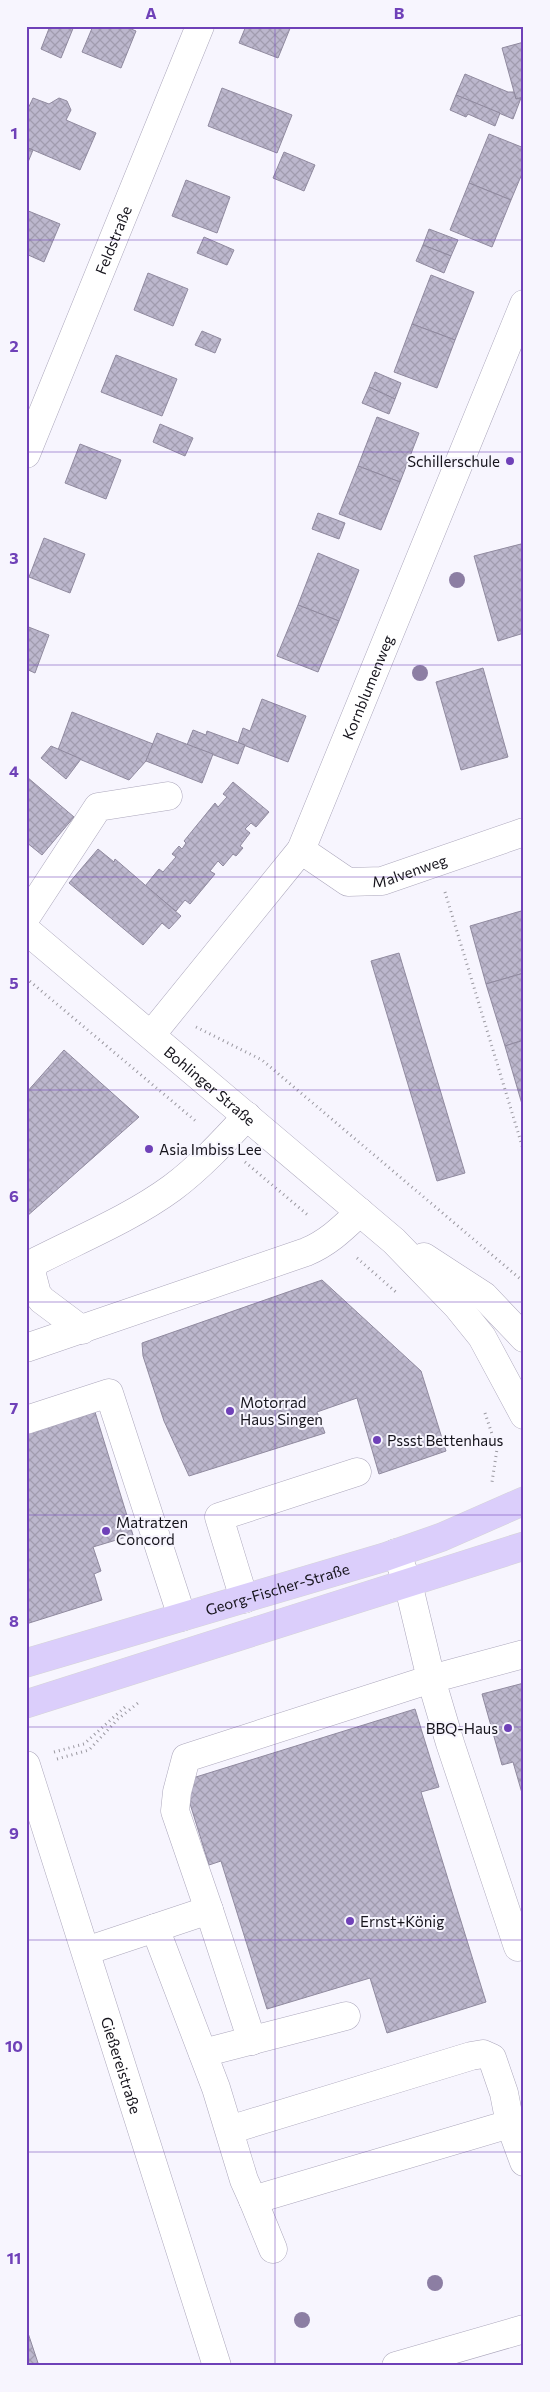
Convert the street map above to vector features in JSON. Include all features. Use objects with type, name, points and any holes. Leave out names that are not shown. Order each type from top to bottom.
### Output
[{"type":"main road","name":"Georg-Fischer-Straße","points":[[26,1663],[396,1553],[442,1537],[524,1501]]},
{"type":"main road","points":[[26,1704],[524,1546]]},
{"type":"street","name":"Feldstraße","points":[[26,454],[200,26]]},
{"type":"street","name":"Kornblumenweg","points":[[151,1035],[301,850],[524,304]]},
{"type":"street","points":[[26,917],[98,807],[168,796]]},
{"type":"street","name":"Malvenweg","points":[[301,850],[348,882],[382,881],[524,832]]},
{"type":"street","name":"Bohlinger Straße","points":[[26,930],[394,1241],[457,1306],[482,1337],[524,1415]]},
{"type":"street","points":[[82,1330],[37,1294],[31,1279],[31,1271],[37,1261],[137,1211],[172,1188],[222,1143],[246,1116]]},
{"type":"street","points":[[26,1348],[306,1252],[320,1246],[333,1237],[360,1212]]},
{"type":"street","name":"Bohlinger Straße","points":[[394,1241],[446,1270],[484,1296],[524,1338]]},
{"type":"street","points":[[26,1420],[110,1393],[182,1617]]},
{"type":"street","points":[[244,1599],[218,1517],[357,1472]]},
{"type":"street","points":[[396,1553],[408,1584],[430,1680],[518,1947],[524,1945]]},
{"type":"street","points":[[252,2041],[175,1811],[177,1792],[186,1758],[430,1680],[524,1654]]},
{"type":"street","name":"Gießereistraße","points":[[27,1767],[217,2366]]},
{"type":"street","points":[[86,1951],[209,1910]]},
{"type":"street","points":[[155,1928],[203,2054],[244,2180],[273,2248]]},
{"type":"street","points":[[203,2054],[346,2016]]},
{"type":"street","points":[[229,2130],[484,2054],[492,2058],[504,2093],[510,2124],[524,2162]]},
{"type":"street","points":[[253,2200],[510,2124]]},
{"type":"street","points":[[396,2366],[524,2329]]},
{"type":"path","points":[[436,863],[524,1152]]},
{"type":"path","points":[[26,978],[402,1297]]},
{"type":"path","points":[[169,1014],[262,1060],[524,1282]]},
{"type":"path","points":[[485,1412],[496,1449],[494,1471],[488,1489]]},
{"type":"path","points":[[27,1767],[89,1750],[118,1719],[141,1701]]},
{"type":"building","points":[[50,26],[74,26],[61,58],[41,49]]},
{"type":"building","points":[[93,26],[124,26],[136,31],[121,68],[82,52]]},
{"type":"building","points":[[246,26],[291,26],[278,58],[239,43]]},
{"type":"building","points":[[524,42],[524,97],[516,99],[502,48]]},
{"type":"building","points":[[465,74],[508,92],[514,92],[516,99],[521,98],[513,119],[456,95]]},
{"type":"building","points":[[222,88],[292,115],[277,153],[208,126]]},
{"type":"building","points":[[456,95],[500,113],[495,126],[468,114],[466,117],[450,110]]},
{"type":"building","points":[[33,98],[49,104],[59,98],[67,101],[71,110],[66,120],[96,133],[80,170],[26,147],[26,113]]},
{"type":"building","points":[[489,134],[524,148],[524,169],[511,200],[469,183]]},
{"type":"building","points":[[26,147],[33,150],[26,167]]},
{"type":"building","points":[[284,152],[315,165],[304,191],[273,178]]},
{"type":"building","points":[[186,180],[230,197],[217,233],[172,216]]},
{"type":"building","points":[[469,183],[511,200],[492,247],[450,230]]},
{"type":"building","points":[[26,210],[60,224],[44,262],[26,254]]},
{"type":"building","points":[[429,229],[458,240],[451,256],[423,245]]},
{"type":"building","points":[[204,237],[234,250],[227,265],[197,253]]},
{"type":"building","points":[[423,245],[451,256],[444,273],[416,261]]},
{"type":"building","points":[[148,273],[188,289],[173,326],[134,310]]},
{"type":"building","points":[[431,275],[474,292],[455,340],[412,324]]},
{"type":"building","points":[[412,324],[455,340],[437,388],[394,372]]},
{"type":"building","points":[[202,331],[221,339],[215,353],[195,345]]},
{"type":"building","points":[[116,355],[177,379],[162,416],[101,392]]},
{"type":"building","points":[[375,372],[401,383],[395,399],[369,387]]},
{"type":"building","points":[[369,387],[395,399],[389,414],[362,403]]},
{"type":"building","points":[[377,417],[419,433],[400,482],[358,466]]},
{"type":"building","points":[[160,424],[193,438],[185,456],[153,442]]},
{"type":"building","points":[[80,444],[121,460],[106,499],[65,483]]},
{"type":"building","points":[[358,466],[400,482],[381,530],[339,514]]},
{"type":"building","points":[[318,513],[345,523],[339,539],[312,529]]},
{"type":"building","points":[[44,538],[85,554],[70,593],[29,577]]},
{"type":"building","points":[[521,544],[524,555],[524,633],[498,641],[474,556]]},
{"type":"building","points":[[318,553],[359,570],[339,621],[298,605]]},
{"type":"building","points":[[298,605],[339,621],[318,672],[277,656]]},
{"type":"building","points":[[26,626],[49,635],[35,673],[26,669]]},
{"type":"building","points":[[483,668],[508,757],[461,770],[436,682]]},
{"type":"building","points":[[262,699],[306,716],[288,762],[238,743],[243,728],[250,731]]},
{"type":"building","points":[[72,712],[153,744],[146,761],[129,780],[58,750]]},
{"type":"building","points":[[193,730],[206,735],[207,731],[245,745],[238,764],[187,745]]},
{"type":"building","points":[[157,733],[213,754],[202,783],[146,761]]},
{"type":"building","points":[[51,746],[81,759],[66,779],[41,758]]},
{"type":"building","points":[[27,777],[74,817],[42,855],[26,842]]},
{"type":"building","points":[[233,782],[269,812],[256,827],[251,823],[245,829],[250,833],[240,846],[243,848],[236,856],[233,854],[223,866],[218,861],[210,871],[215,874],[190,904],[185,900],[176,911],[145,886],[159,869],[163,872],[176,857],[172,854],[179,846],[182,849],[186,843],[184,841],[215,803],[218,807],[227,797],[223,794]]},
{"type":"building","points":[[98,849],[114,862],[115,859],[181,916],[169,929],[162,923],[143,945],[69,883]]},
{"type":"building","points":[[521,911],[524,920],[524,973],[486,984],[470,926]]},
{"type":"building","points":[[399,953],[465,1173],[437,1181],[371,961]]},
{"type":"building","points":[[524,973],[524,1040],[505,1046],[486,984]]},
{"type":"building","points":[[524,1040],[524,1111],[505,1046]]},
{"type":"building","points":[[64,1050],[139,1117],[26,1217],[26,1093]]},
{"type":"building","points":[[322,1280],[421,1371],[446,1451],[379,1474],[357,1398],[317,1412],[325,1433],[189,1476],[164,1421],[143,1356],[142,1343]]},
{"type":"building","points":[[95,1412],[133,1535],[93,1547],[101,1571],[94,1574],[102,1600],[26,1624],[26,1434]]},
{"type":"building","name":"BBQ-Haus","points":[[524,1683],[524,1800],[513,1762],[502,1765],[482,1694]]},
{"type":"building","name":"Ernst+König","points":[[415,1709],[439,1787],[421,1792],[486,2002],[387,2033],[370,1978],[267,2009],[221,1861],[209,1865],[183,1781]]},
{"type":"building","points":[[26,2327],[39,2366],[26,2366]]},
{"type":"place","name":"Schillerschule","points":[[510,461]]},
{"type":"place","name":"Asia Imbiss Lee","points":[[149,1149]]},
{"type":"place","name":"Motorrad Haus Singen","points":[[230,1411]]},
{"type":"place","name":"Pssst Bettenhaus","points":[[377,1440]]},
{"type":"place","name":"Matratzen Concord","points":[[106,1531]]},
{"type":"place","name":"BBQ-Haus","points":[[508,1728]]},
{"type":"place","name":"Ernst+König","points":[[350,1921]]}]
